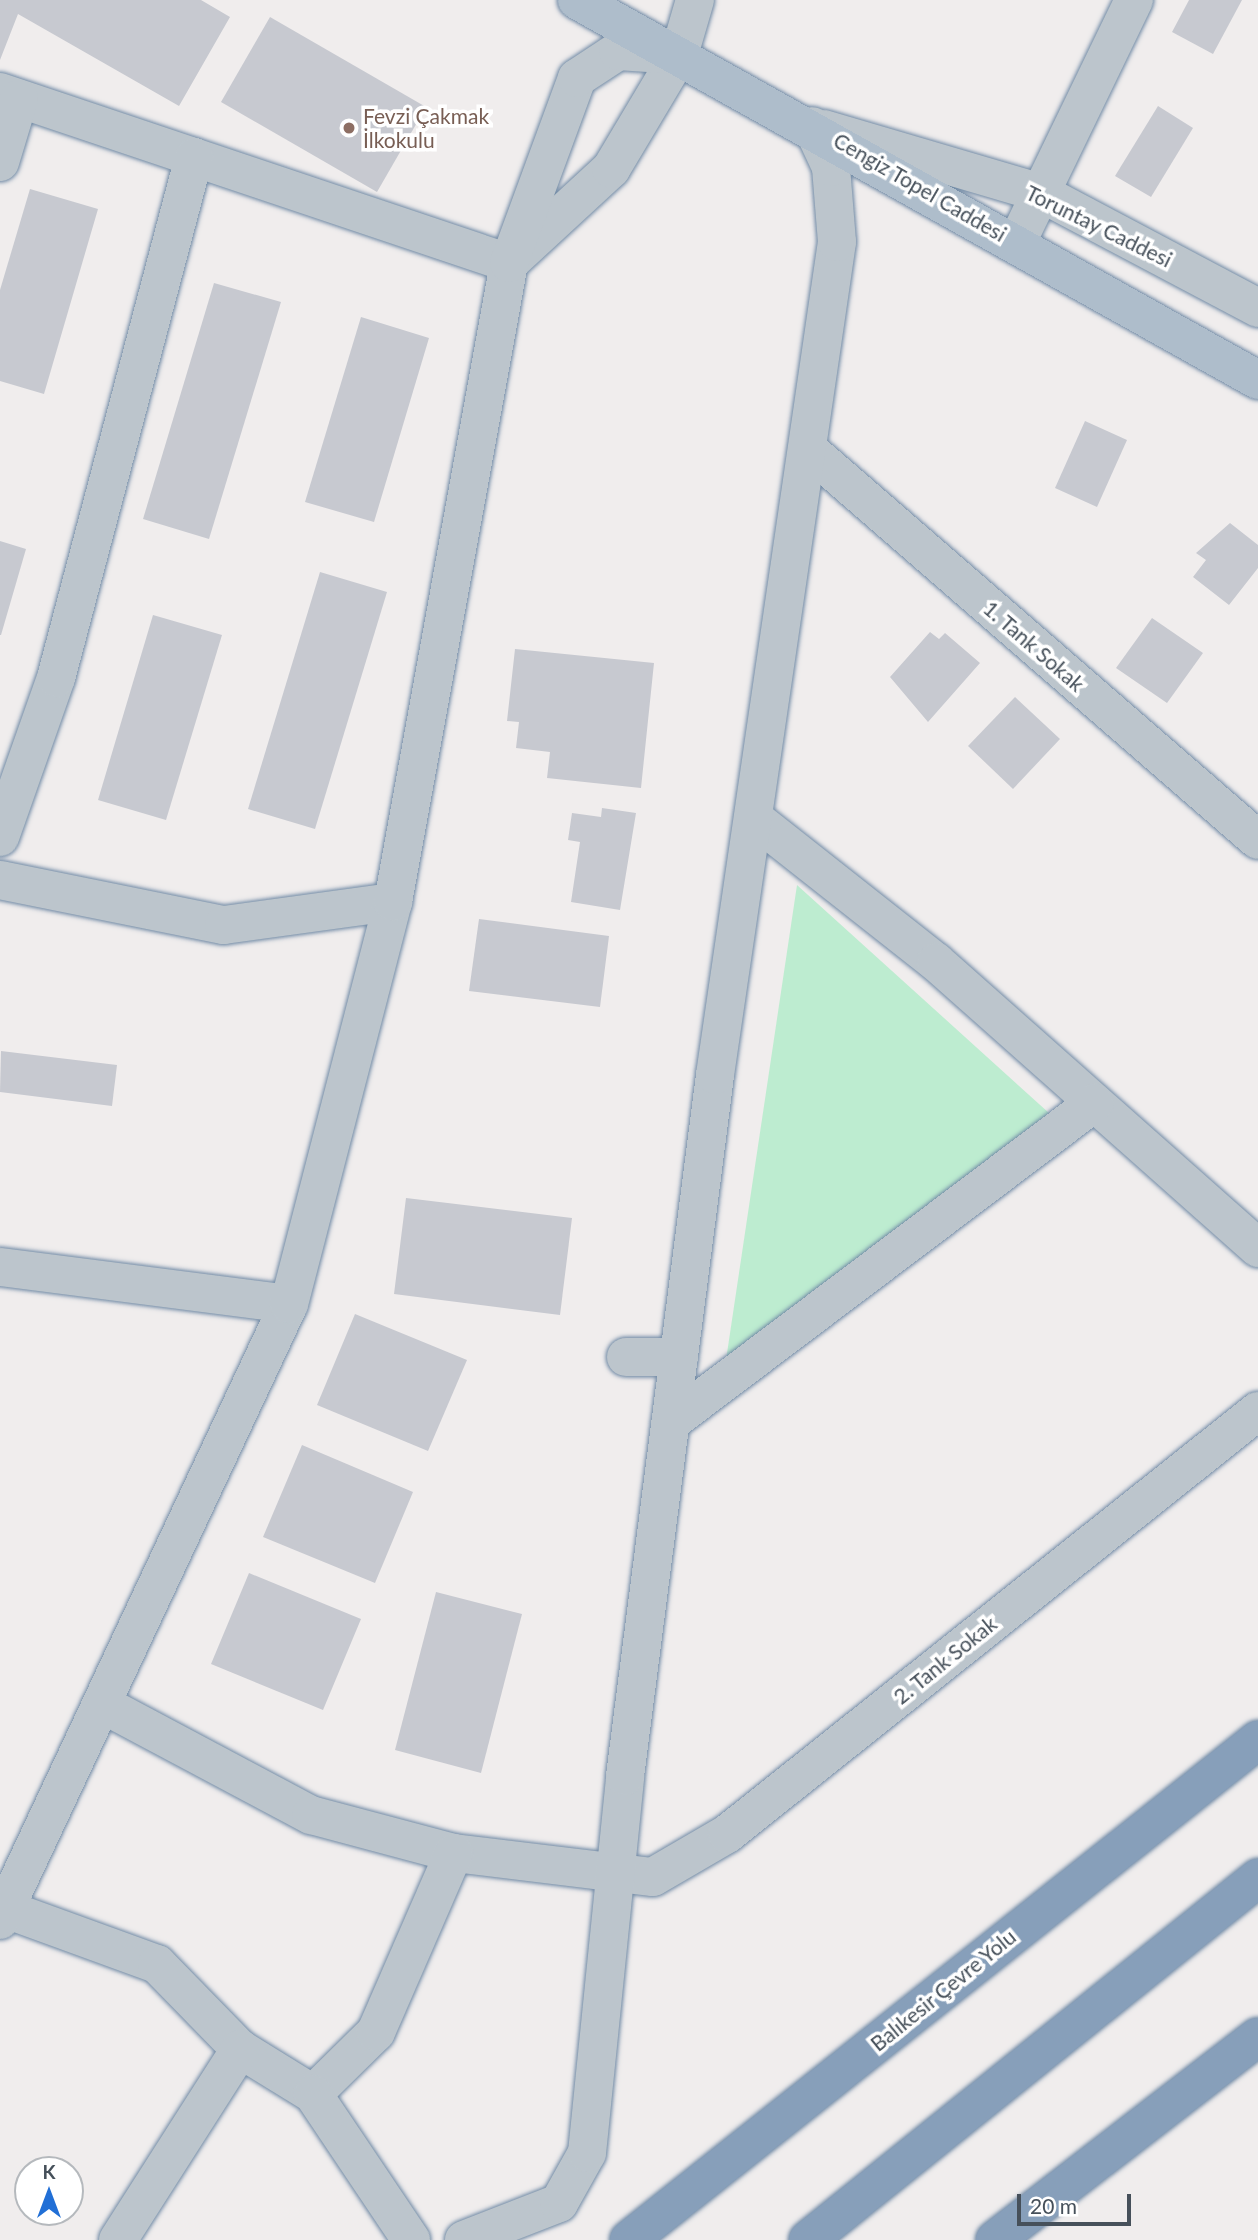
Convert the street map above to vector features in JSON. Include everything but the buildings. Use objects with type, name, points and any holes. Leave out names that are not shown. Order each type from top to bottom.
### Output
[{"type":"highway","name":"Balıkesir Çevre Yolu","points":[[629,2240],[1258,1740]]},
{"type":"highway","points":[[807,2240],[1258,1878]]},
{"type":"highway","points":[[995,2240],[1258,2037]]},
{"type":"main road","name":"Cengiz Topel Caddesi","points":[[578,0],[812,126],[1258,380]]},
{"type":"street","points":[[509,263],[611,169],[678,55],[695,0]]},
{"type":"street","points":[[1017,242],[1134,0]]},
{"type":"street","points":[[411,2240],[313,2094],[240,2049],[157,1964],[2,1912],[289,1304],[393,901],[509,263],[577,78],[618,51],[678,55]]},
{"type":"street","points":[[0,162],[10,95],[509,263]]},
{"type":"street","points":[[464,2240],[559,2203],[587,2154],[679,1357],[838,242],[831,167],[812,126]]},
{"type":"street","name":"Toruntay Caddesi","points":[[812,126],[1041,193],[1258,308]]},
{"type":"street","points":[[0,837],[56,678],[194,157]]},
{"type":"street","name":"1. Tank Sokak","points":[[810,451],[1258,840]]},
{"type":"street","points":[[755,820],[936,962],[1258,1248]]},
{"type":"street","points":[[0,880],[225,925],[393,901]]},
{"type":"street","points":[[671,1422],[1094,1103]]},
{"type":"street","points":[[0,1267],[289,1304]]},
{"type":"street","points":[[626,1357],[679,1357]]},
{"type":"street","name":"2. Tank Sokak","points":[[102,1704],[311,1815],[454,1853],[617,1877],[653,1877],[727,1834],[1258,1411]]},
{"type":"street","points":[[313,2094],[376,2032],[454,1853]]},
{"type":"street","points":[[118,2240],[240,2049]]},
{"type":"green space","points":[[797,885],[1049,1113],[726,1360]]},
{"type":"place","name":"Fevzi Çakmak İlkokulu","points":[[349,128]]}]
